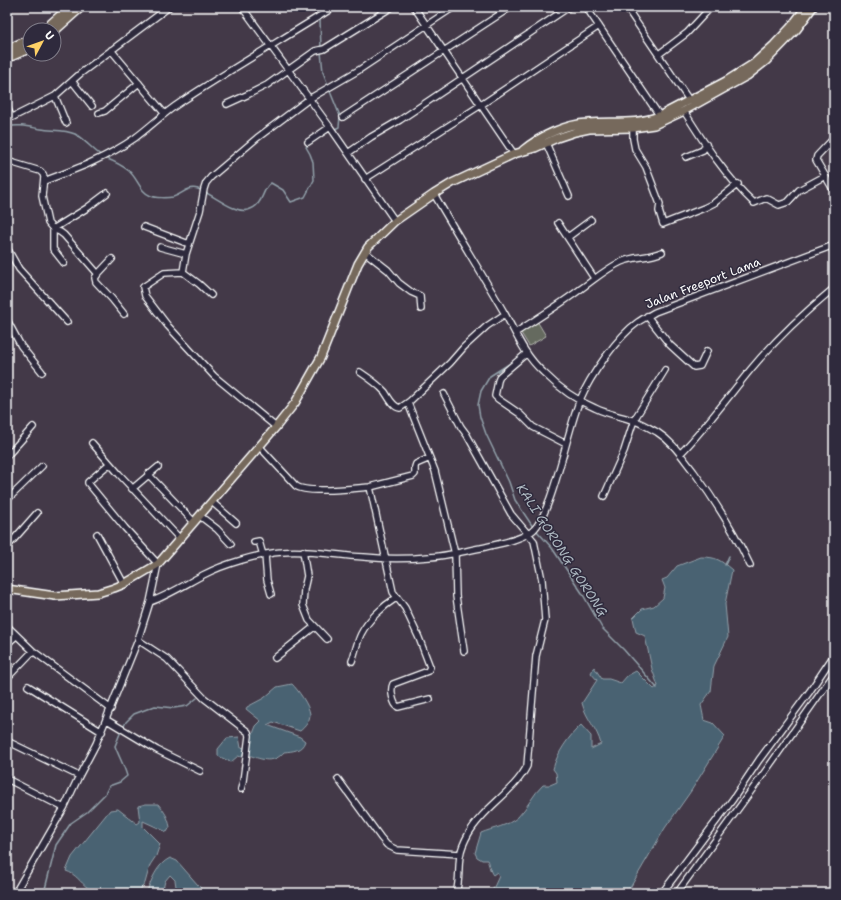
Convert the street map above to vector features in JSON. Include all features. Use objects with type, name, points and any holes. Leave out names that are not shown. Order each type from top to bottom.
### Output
[{"type":"highway","points":[[60,22],[70,7]]},
{"type":"highway","points":[[60,22],[81,7]]},
{"type":"highway","points":[[7,50],[22,43]]},
{"type":"highway","points":[[7,58],[22,51]]},
{"type":"main road","points":[[7,589],[55,596],[98,593],[124,584],[158,564],[180,540],[295,403],[321,357],[358,264],[365,252],[378,237],[396,221],[434,194],[457,180],[514,154],[535,148],[557,138],[589,129],[633,128],[654,125],[661,118],[689,100],[726,81],[753,64],[774,45],[809,8]]},
{"type":"main road","points":[[521,152],[532,143],[570,126],[587,123],[637,121],[661,118],[684,111],[747,76],[766,61],[788,40],[809,8]]},
{"type":"street","points":[[7,107],[11,116],[13,117],[56,96],[72,81],[111,50],[169,7]]},
{"type":"street","points":[[242,7],[310,99],[396,221]]},
{"type":"street","points":[[44,181],[99,160],[139,135],[164,113],[228,71],[334,7]]},
{"type":"street","points":[[227,104],[267,84],[315,51],[324,49],[392,7]]},
{"type":"street","points":[[414,7],[514,154]]},
{"type":"street","points":[[183,272],[186,254],[204,189],[206,183],[211,177],[257,138],[310,99],[359,70],[454,7]]},
{"type":"street","points":[[343,117],[511,7]]},
{"type":"street","points":[[348,153],[371,136],[400,120],[569,7]]},
{"type":"street","points":[[586,7],[661,118]]},
{"type":"street","points":[[626,7],[689,100]]},
{"type":"street","points":[[659,54],[687,33],[707,8]]},
{"type":"street","points":[[365,179],[481,105],[599,26]]},
{"type":"street","points":[[111,50],[164,113]]},
{"type":"street","points":[[72,81],[92,106]]},
{"type":"street","points":[[99,113],[104,111],[139,83]]},
{"type":"street","points":[[56,96],[66,123]]},
{"type":"street","points":[[684,111],[706,144],[754,203],[766,198],[779,205],[788,202],[799,190],[826,176]]},
{"type":"street","points":[[633,128],[635,148],[646,167],[660,204],[659,211],[663,224],[714,203],[738,184]]},
{"type":"street","points":[[308,142],[331,129]]},
{"type":"street","points":[[834,138],[816,158],[816,162],[832,185],[834,191]]},
{"type":"street","points":[[546,143],[569,196]]},
{"type":"street","points":[[686,157],[702,150],[706,144]]},
{"type":"street","points":[[7,161],[40,171],[43,174],[44,181],[42,196],[48,223],[53,229],[64,235],[98,274]]},
{"type":"street","points":[[53,229],[87,208],[107,193]]},
{"type":"street","points":[[434,194],[526,352],[542,372],[579,401],[615,416],[634,420],[656,432],[673,445],[679,451],[722,511],[750,565]]},
{"type":"street","points":[[568,237],[591,220]]},
{"type":"street","points":[[558,223],[594,278]]},
{"type":"street","points":[[144,227],[189,244]]},
{"type":"street","points":[[53,229],[53,249],[64,263]]},
{"type":"street","name":"Jalan Freeport Lama","points":[[529,532],[538,524],[544,513],[556,480],[579,401],[589,381],[615,345],[630,329],[647,316],[665,308],[834,245]]},
{"type":"street","points":[[160,247],[186,254]]},
{"type":"street","points":[[7,248],[19,269],[67,322]]},
{"type":"street","points":[[365,252],[388,270],[399,283],[411,292],[420,296],[421,309]]},
{"type":"street","points":[[515,333],[610,268],[627,260],[640,256],[654,256],[662,252]]},
{"type":"street","points":[[112,259],[95,278],[96,282],[124,314]]},
{"type":"street","points":[[211,295],[183,272],[164,273],[143,287],[145,296],[168,326],[214,376],[276,427]]},
{"type":"street","points":[[679,451],[698,436],[772,346],[834,288]]},
{"type":"street","points":[[360,372],[376,383],[398,408],[400,408],[450,364],[464,347],[487,326],[505,314]]},
{"type":"street","points":[[647,316],[670,345],[694,367],[700,366],[707,351]]},
{"type":"street","points":[[7,320],[21,346],[42,372]]},
{"type":"street","points":[[526,352],[500,376],[496,396],[520,414],[533,427],[566,444]]},
{"type":"street","points":[[604,496],[624,451],[634,420],[665,370]]},
{"type":"street","points":[[444,394],[507,508],[529,532],[535,544],[542,580],[545,608],[543,628],[536,656],[527,766],[519,778],[488,808],[468,834],[460,854],[456,893]]},
{"type":"street","points":[[408,402],[437,478],[455,554],[456,596],[464,652]]},
{"type":"street","points":[[7,456],[33,427]]},
{"type":"street","points":[[92,443],[109,464],[180,540]]},
{"type":"street","points":[[259,446],[296,486],[301,489],[330,490],[370,487],[413,476],[416,474],[416,464],[430,458]]},
{"type":"street","points":[[15,893],[64,808],[102,732],[138,640],[150,602],[158,564],[125,528],[88,483],[89,480],[109,464]]},
{"type":"street","points":[[7,500],[42,466]]},
{"type":"street","points":[[132,489],[158,466]]},
{"type":"street","points":[[148,474],[194,522]]},
{"type":"street","points":[[370,487],[393,592],[405,608],[430,667],[428,671],[393,684],[391,688],[395,704],[398,707],[430,699]]},
{"type":"street","points":[[212,502],[236,523]]},
{"type":"street","points":[[7,547],[37,513]]},
{"type":"street","points":[[200,516],[217,529],[231,544]]},
{"type":"street","points":[[150,602],[205,574],[264,555],[303,551],[386,558],[428,558],[455,554],[499,544],[518,538],[529,532]]},
{"type":"street","points":[[97,534],[124,584]]},
{"type":"street","points":[[254,542],[259,541],[264,555],[267,580],[271,594]]},
{"type":"street","points":[[303,551],[307,576],[303,605],[309,620],[327,639]]},
{"type":"street","points":[[352,662],[361,634],[365,627],[384,607],[396,598]]},
{"type":"street","points":[[7,626],[33,651],[111,709]]},
{"type":"street","points":[[275,658],[314,627]]},
{"type":"street","points":[[7,644],[16,636]]},
{"type":"street","points":[[138,640],[167,659],[204,698],[246,730],[249,736],[241,788]]},
{"type":"street","points":[[7,678],[33,651]]},
{"type":"street","points":[[662,893],[733,799],[834,655]]},
{"type":"street","points":[[676,893],[763,775],[834,674]]},
{"type":"street","points":[[28,686],[102,732]]},
{"type":"street","points":[[107,720],[157,750],[200,771]]},
{"type":"street","points":[[7,741],[79,776]]},
{"type":"street","points":[[7,779],[64,808]]},
{"type":"street","points":[[338,779],[381,838],[392,848],[397,850],[460,854]]},
{"type":"green space","points":[[537,321],[546,336],[529,346],[521,333]]},
{"type":"water","points":[[701,557],[718,560],[732,570],[725,604],[728,637],[714,666],[711,691],[701,705],[704,720],[713,723],[725,736],[691,791],[665,828],[627,893],[485,893],[494,887],[499,876],[497,872],[493,875],[487,860],[482,860],[477,857],[475,853],[481,833],[505,825],[514,820],[522,813],[536,792],[543,785],[550,785],[557,782],[556,773],[553,769],[557,757],[572,734],[581,725],[591,736],[591,749],[601,744],[582,703],[597,680],[591,673],[594,667],[602,679],[609,679],[621,683],[627,676],[636,671],[654,689],[658,686],[652,669],[645,636],[636,632],[633,618],[642,609],[654,606],[663,598],[665,588],[662,580],[667,578],[677,566]]},
{"type":"water","points":[[292,684],[308,706],[310,717],[307,724],[300,731],[273,722],[267,725],[300,737],[305,741],[302,747],[297,750],[284,752],[272,760],[249,755],[245,758],[238,756],[231,762],[218,756],[218,749],[227,738],[239,737],[241,748],[248,746],[256,726],[261,721],[246,709],[247,707],[264,698],[277,687]]},
{"type":"water","points":[[158,804],[166,815],[170,827],[167,832],[143,821],[143,827],[160,844],[156,856],[150,865],[145,883],[138,893],[99,893],[88,888],[73,874],[66,871],[72,857],[110,810],[118,809],[137,824],[140,822],[138,806]]},
{"type":"water","points":[[170,858],[177,861],[205,893],[177,893],[175,880],[170,875],[165,881],[162,893],[146,893],[158,869]]},
{"type":"waterway","points":[[320,20],[321,48]]},
{"type":"waterway","points":[[321,52],[323,72],[328,85]]},
{"type":"waterway","points":[[329,89],[340,116],[339,127],[333,130]]},
{"type":"waterway","points":[[7,127],[24,126],[45,130],[71,132],[79,136],[102,156]]},
{"type":"waterway","points":[[321,136],[330,131]]},
{"type":"waterway","points":[[105,158],[129,171],[144,192],[151,196],[162,198],[173,197],[188,189],[194,188],[236,209],[248,210],[257,205],[271,183],[283,190],[291,202],[305,197],[314,180],[313,162],[306,147],[316,140]]},
{"type":"waterway","name":"KALI GORONG GORONG","points":[[512,362],[490,376],[481,391],[478,405],[480,417],[486,434],[509,482],[515,500],[533,527]]},
{"type":"waterway","name":"KALI GORONG GORONG","points":[[536,530],[552,548],[582,593],[602,628],[624,650],[657,688]]},
{"type":"waterway","points":[[725,565],[729,556]]},
{"type":"waterway","points":[[123,728],[126,722],[134,714],[155,706],[174,708],[187,706],[197,698]]},
{"type":"waterway","points":[[44,893],[56,845],[71,823],[87,812],[105,794],[109,786],[120,782],[127,776],[115,746],[121,731]]}]
